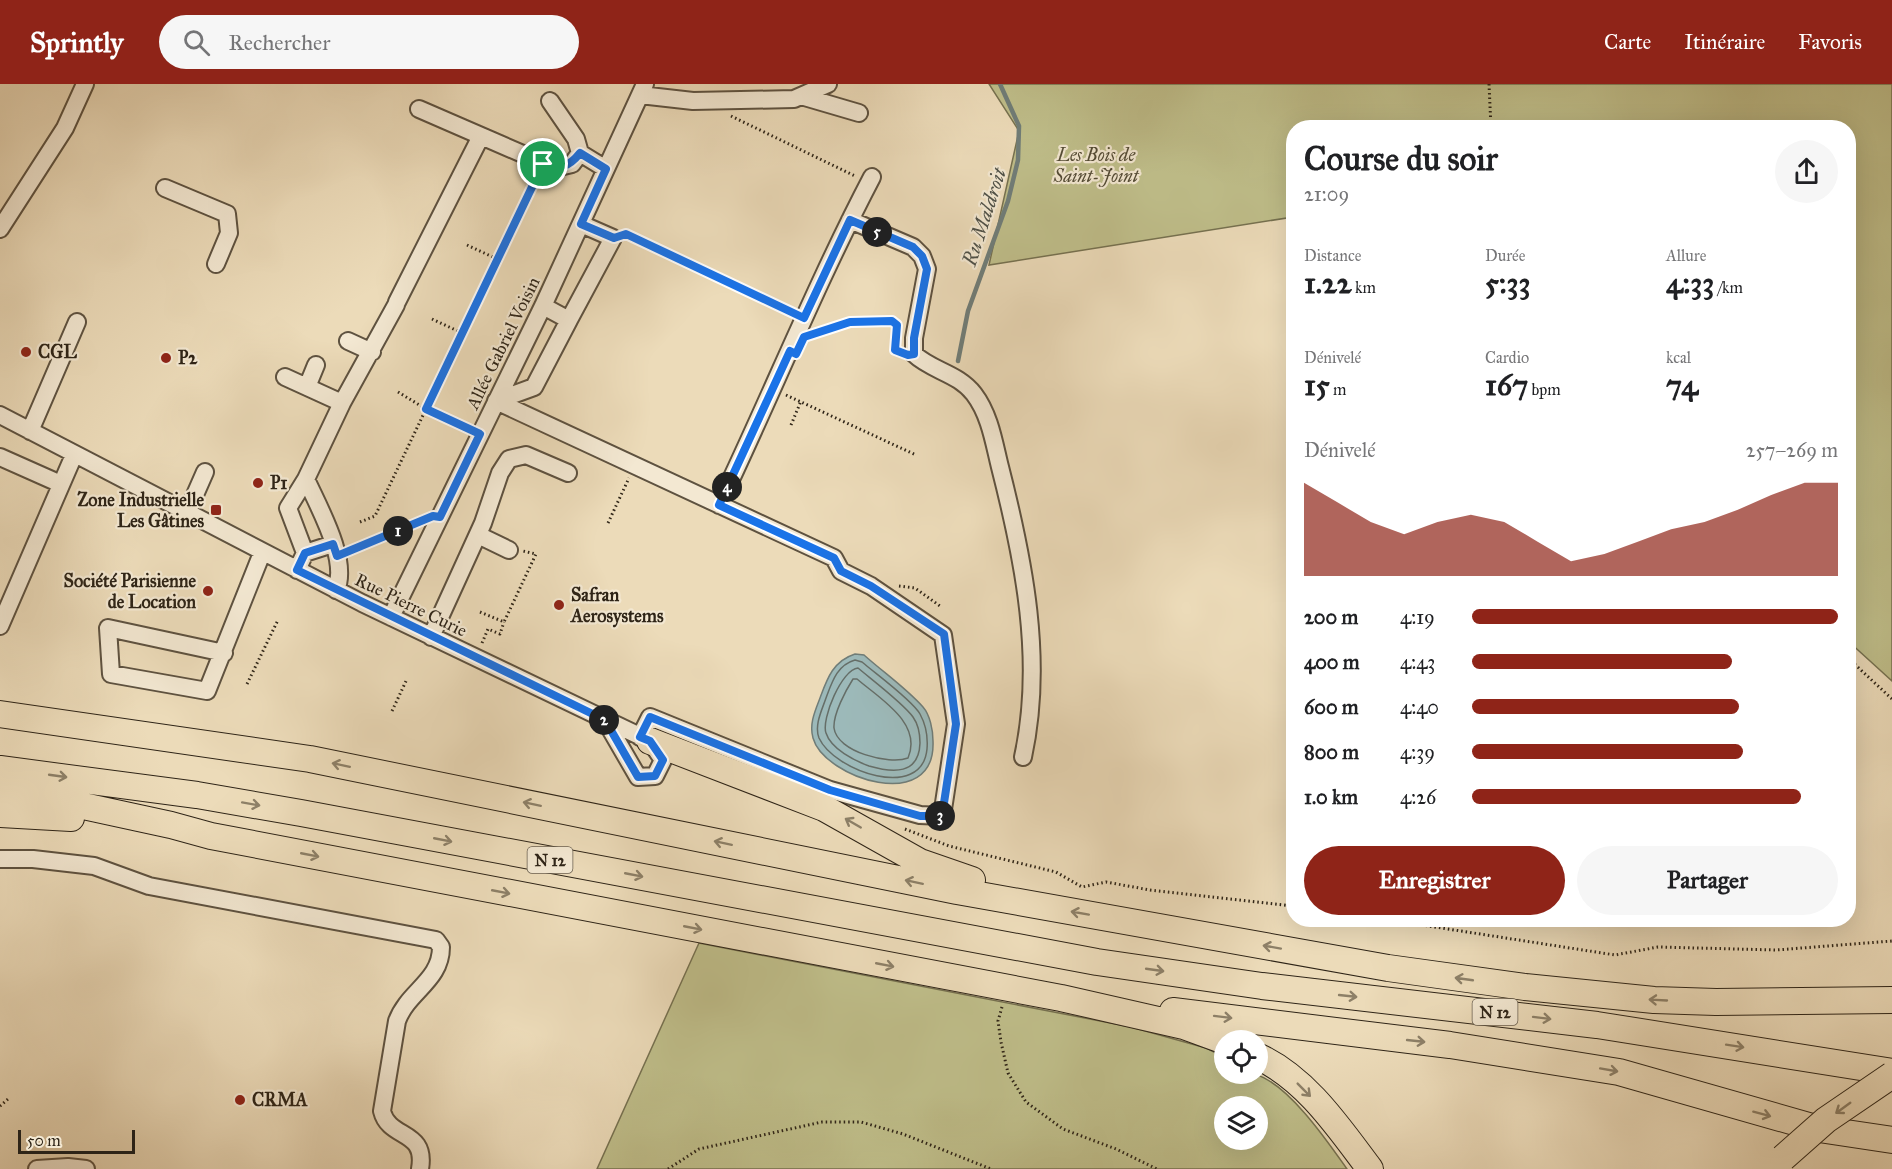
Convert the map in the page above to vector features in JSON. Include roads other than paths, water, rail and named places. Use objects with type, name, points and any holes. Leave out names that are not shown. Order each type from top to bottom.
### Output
[{"type":"highway","name":"N 12","points":[[0,714],[310,759],[1038,906],[1388,968],[1525,987],[1654,1000],[1716,1002],[1892,1000]]},
{"type":"highway","points":[[645,739],[824,808],[920,862],[964,879],[1014,889],[1038,906]]},
{"type":"highway","name":"N 12","points":[[0,769],[197,795],[290,811],[1097,962],[1262,986],[1597,1025],[1892,1074]]},
{"type":"highway","points":[[0,788],[171,825],[211,836],[1061,999],[1184,1026],[1214,1037]]},
{"type":"highway","points":[[0,814],[57,816],[170,833],[211,836]]},
{"type":"highway","points":[[1716,1002],[1892,989]]},
{"type":"highway","points":[[1061,999],[1097,999],[1539,1058],[1619,1072],[1819,1129],[1892,1140]]},
{"type":"highway","points":[[1268,1063],[1296,1082],[1316,1102],[1370,1169]]},
{"type":"highway","points":[[1778,1163],[1826,1120],[1892,1074]]},
{"type":"street","points":[[0,229],[65,128],[85,84]]},
{"type":"street","points":[[642,90],[700,101],[794,99],[828,84]]},
{"type":"street","name":"Allée Gabriel Voisin","points":[[391,617],[543,306],[642,90]]},
{"type":"street","points":[[801,96],[859,113]]},
{"type":"street","points":[[550,101],[576,139],[580,153],[606,169]]},
{"type":"street","points":[[419,109],[555,168],[572,164],[580,153]]},
{"type":"street","points":[[297,570],[305,553],[288,508],[306,479],[342,403],[372,352],[481,136]]},
{"type":"street","points":[[719,505],[774,389],[804,318],[871,180]]},
{"type":"street","points":[[165,188],[227,214],[229,233],[216,264]]},
{"type":"street","points":[[850,220],[913,247],[922,256],[927,269],[914,338],[914,354],[925,364],[952,374],[974,394],[988,421],[1016,530],[1031,635],[1031,722],[1023,757]]},
{"type":"street","points":[[496,401],[534,387],[614,238],[581,224]]},
{"type":"street","points":[[543,306],[569,320]]},
{"type":"street","points":[[30,431],[77,322]]},
{"type":"street","points":[[348,341],[372,352]]},
{"type":"street","points":[[307,387],[316,365]]},
{"type":"street","points":[[285,377],[342,403]]},
{"type":"street","points":[[496,401],[834,558],[841,571],[871,586],[944,634],[956,724],[942,816],[920,816],[830,790],[650,717],[645,739],[663,760],[661,769],[655,776],[638,777],[605,720]]},
{"type":"street","name":"Rue Pierre Curie","points":[[0,415],[262,553],[476,659],[645,739]]},
{"type":"street","name":"Rue Pierre Curie","points":[[0,425],[74,455]]},
{"type":"street","points":[[0,626],[74,455]]},
{"type":"street","points":[[431,637],[478,535],[500,473],[509,459],[526,455],[568,473]]},
{"type":"street","points":[[0,457],[54,481]]},
{"type":"street","points":[[187,513],[205,472]]},
{"type":"street","points":[[306,479],[335,550],[340,579],[336,590]]},
{"type":"street","points":[[478,535],[509,550]]},
{"type":"street","points":[[305,553],[335,550]]},
{"type":"street","points":[[224,653],[108,628],[111,674],[207,691],[224,653],[262,553]]},
{"type":"street","points":[[0,859],[33,859],[94,866],[149,885],[436,940],[441,947],[439,965],[429,982],[402,1007],[397,1021],[382,1111],[385,1120],[394,1129],[413,1138],[418,1147],[420,1169]]},
{"type":"street","points":[[37,1169],[68,1167],[86,1169]]},
{"type":"water","points":[[855,654],[864,655],[909,693],[928,714],[933,741],[929,764],[917,777],[899,783],[878,782],[857,776],[837,766],[821,753],[813,738],[813,718],[828,678],[841,661]]},
{"type":"waterway","name":"Ru Maldroit","points":[[958,361],[968,311],[1008,201],[1018,160],[1019,126],[1000,84]]},
{"type":"place","name":"CGL","points":[[26,352]]},
{"type":"place","name":"P2","points":[[166,358]]},
{"type":"place","name":"P1","points":[[258,483]]},
{"type":"place","name":"Zone Industrielle Les Gâtines","points":[[216,510]]},
{"type":"place","name":"Société Parisienne de Location","points":[[208,591]]},
{"type":"place","name":"Safran Aerosystems","points":[[559,605]]},
{"type":"place","name":"CRMA","points":[[240,1100]]},
{"type":"park label","name":"Les Bois de Saint-Joint","points":[[1096,166]]}]
